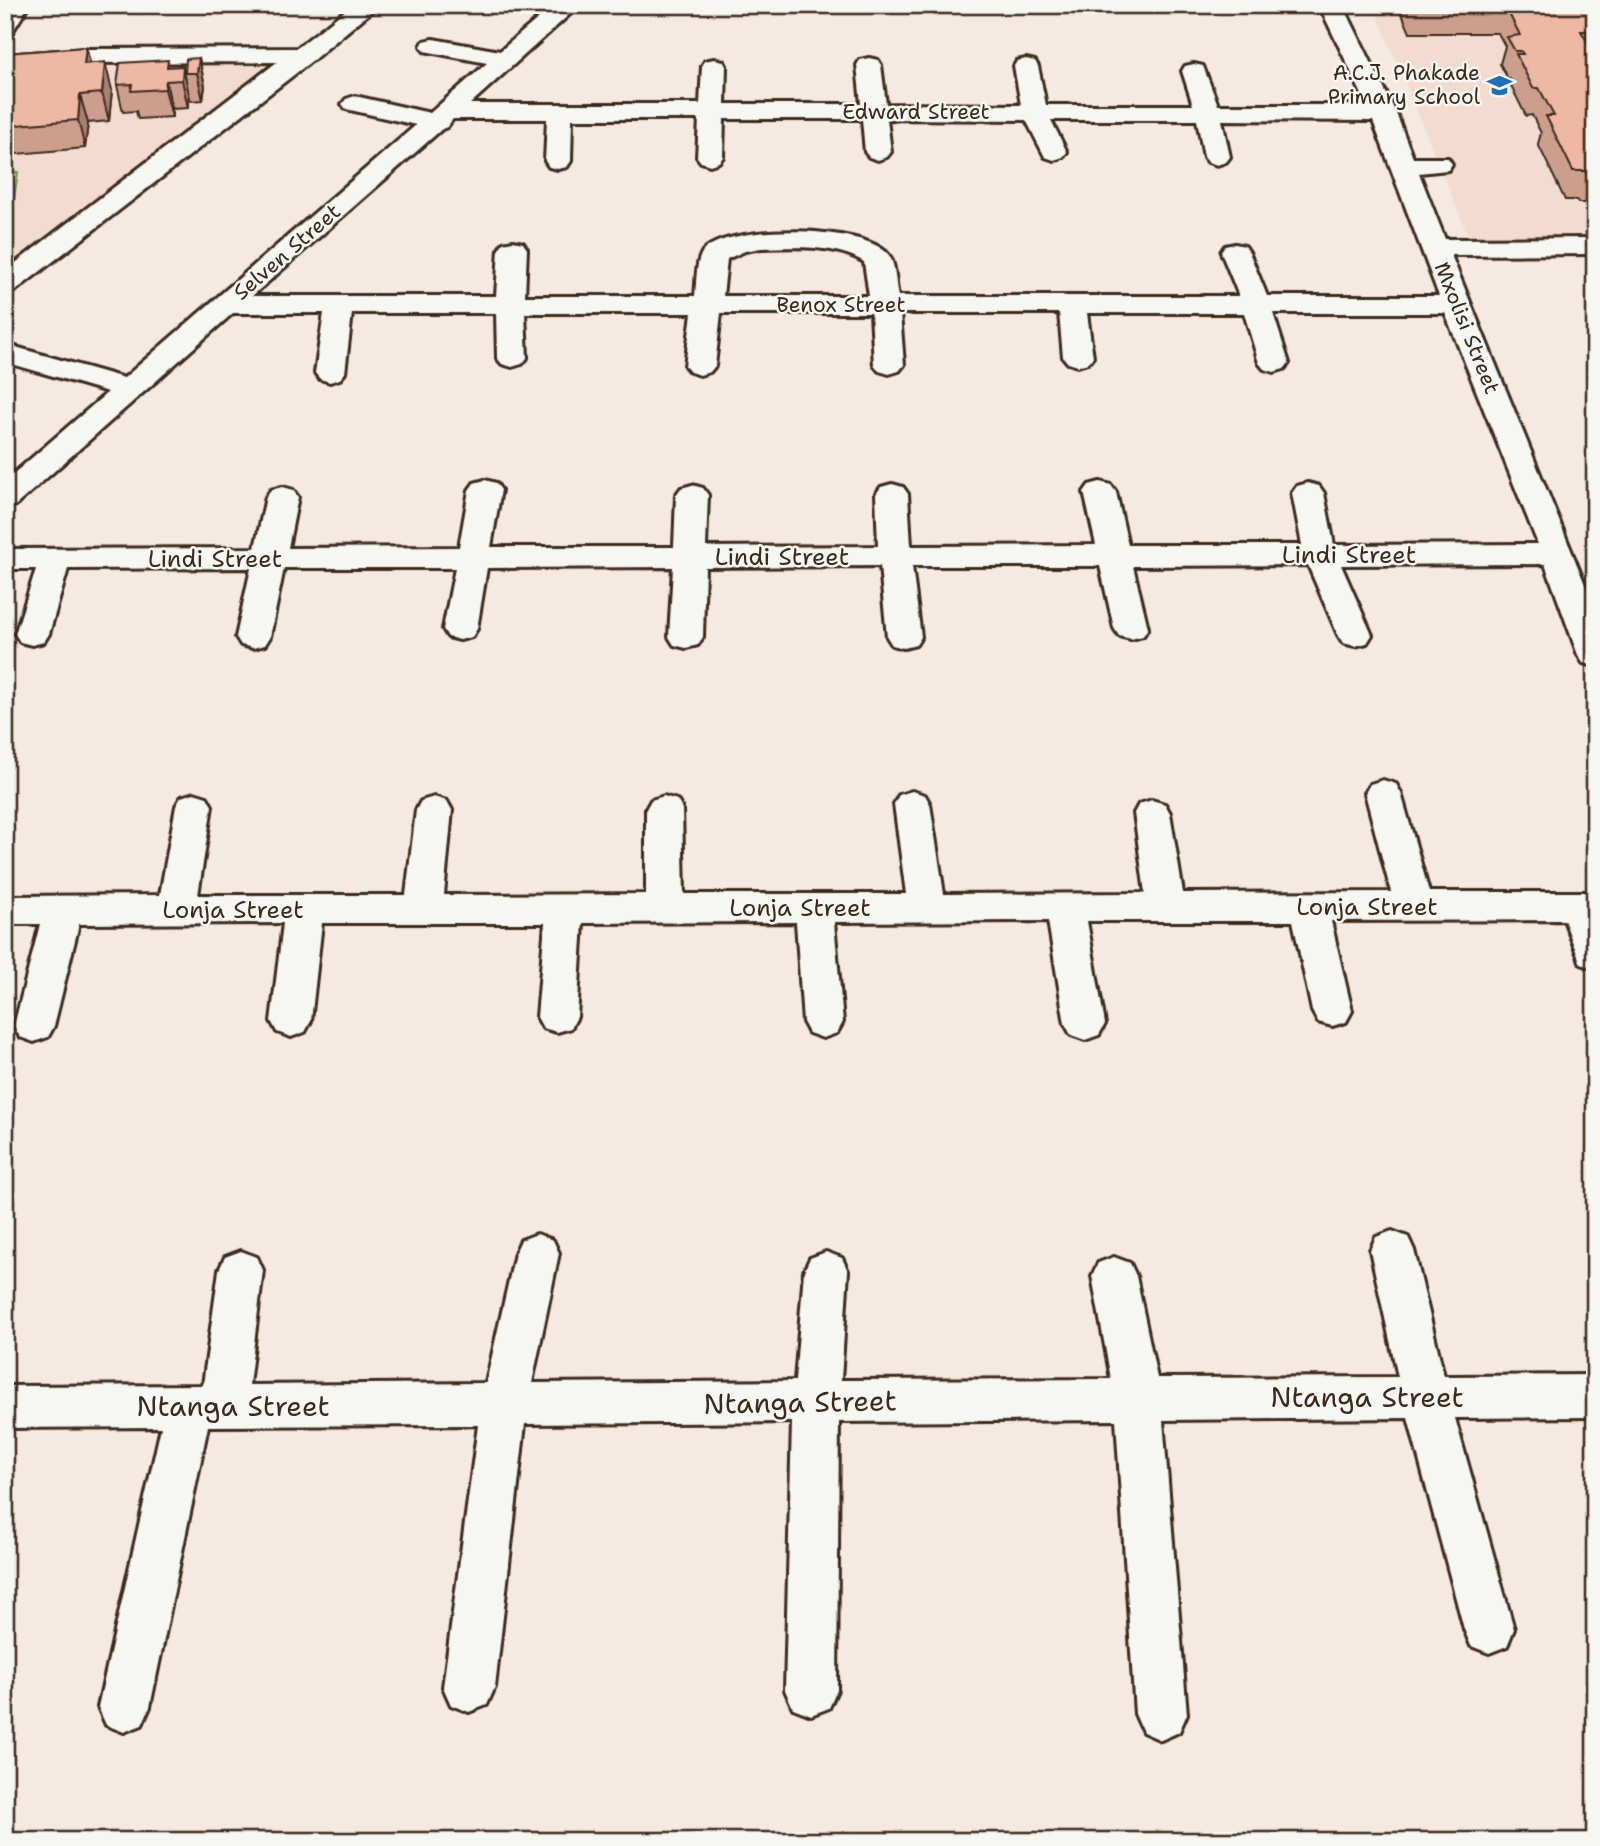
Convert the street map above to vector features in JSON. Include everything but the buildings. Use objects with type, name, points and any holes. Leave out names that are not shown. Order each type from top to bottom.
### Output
[{"type":"street","points":[[5,26],[17,5]]},
{"type":"street","points":[[5,285],[367,5]]},
{"type":"street","name":"Selven Street","points":[[5,498],[568,5]]},
{"type":"street","name":"Mxolisi Street","points":[[1331,5],[1383,113],[1558,554],[1595,655]]},
{"type":"street","points":[[433,46],[507,60]]},
{"type":"street","points":[[5,62],[86,56],[304,55]]},
{"type":"street","points":[[869,65],[878,152]]},
{"type":"street","points":[[710,157],[714,66]]},
{"type":"street","points":[[1026,66],[1035,113],[1054,152]]},
{"type":"street","points":[[1194,71],[1208,113],[1217,157]]},
{"type":"street","name":"Edward Street","points":[[355,104],[444,116],[560,111],[1383,113]]},
{"type":"street","points":[[558,161],[560,111]]},
{"type":"street","points":[[1404,166],[1439,164]]},
{"type":"street","points":[[700,366],[715,256],[728,246],[751,240],[802,239],[871,253],[877,258],[885,305],[889,365]]},
{"type":"street","points":[[1434,247],[1595,246]]},
{"type":"street","points":[[512,358],[510,305],[513,249]]},
{"type":"street","points":[[1235,252],[1256,304],[1274,363]]},
{"type":"street","name":"Benox Street","points":[[226,304],[1457,304]]},
{"type":"street","points":[[330,373],[340,305]]},
{"type":"street","points":[[1072,305],[1078,358]]},
{"type":"street","points":[[5,353],[130,389]]},
{"type":"street","points":[[460,629],[485,490]]},
{"type":"street","points":[[1100,492],[1131,628]]},
{"type":"street","points":[[1308,493],[1320,555],[1355,635]]},
{"type":"street","points":[[892,494],[895,556],[904,636]]},
{"type":"street","points":[[686,637],[692,495]]},
{"type":"street","points":[[253,637],[282,497]]},
{"type":"street","name":"Lindi Street","points":[[5,559],[1558,554]]},
{"type":"street","points":[[32,634],[55,559]]},
{"type":"street","points":[[1383,793],[1414,907]]},
{"type":"street","points":[[912,804],[927,908]]},
{"type":"street","points":[[177,910],[194,806]]},
{"type":"street","points":[[664,809],[665,909]]},
{"type":"street","points":[[424,909],[434,810]]},
{"type":"street","points":[[1152,813],[1166,907]]},
{"type":"street","points":[[1587,906],[1595,954]]},
{"type":"street","name":"Lonja Street","points":[[5,910],[1587,906]]},
{"type":"street","points":[[1309,907],[1332,1011]]},
{"type":"street","points":[[814,908],[823,1022]]},
{"type":"street","points":[[1065,908],[1085,1024]]},
{"type":"street","points":[[291,1021],[304,909]]},
{"type":"street","points":[[557,1017],[565,909]]},
{"type":"street","points":[[34,1026],[63,910]]},
{"type":"street","points":[[1392,1250],[1426,1397],[1489,1629]]},
{"type":"street","points":[[468,1687],[504,1405],[537,1253]]},
{"type":"street","points":[[124,1707],[241,1270]]},
{"type":"street","points":[[811,1690],[816,1401],[826,1271]]},
{"type":"street","points":[[1114,1276],[1138,1399],[1161,1714]]},
{"type":"street","name":"Ntanga Street","points":[[5,1407],[1595,1396]]},
{"type":"shaded area","name":"A.C.J. Phakade Primary School","points":[[1373,5],[1595,5],[1595,255],[1476,255]]},
{"type":"shaded area","points":[[72,62],[278,62],[5,272],[5,70]]},
{"type":"green space","points":[[18,172],[6,250],[5,250],[5,173]]},
{"type":"place","name":"A.C.J. Phakade Primary School","points":[[1500,85]]}]
